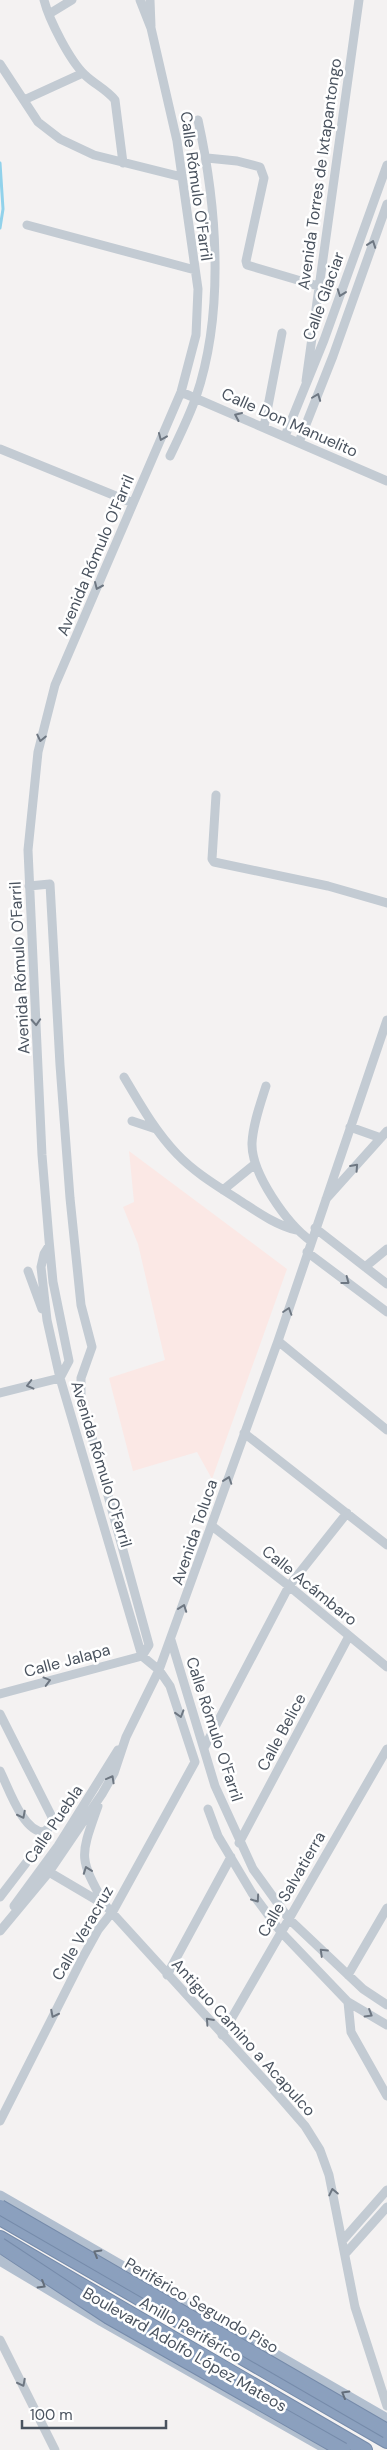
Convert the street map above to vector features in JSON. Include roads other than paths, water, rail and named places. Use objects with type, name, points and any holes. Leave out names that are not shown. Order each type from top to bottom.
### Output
[{"type":"highway","name":"Periférico Segundo Piso","points":[[0,2207],[387,2431]]},
{"type":"highway","name":"Anillo Periférico","points":[[0,2218],[387,2441]]},
{"type":"highway","name":"Anillo Periférico","points":[[0,2238],[365,2450]]},
{"type":"highway","points":[[0,2245],[109,2317],[343,2450]]},
{"type":"highway","points":[[229,2328],[279,2378]]},
{"type":"highway","points":[[258,2410],[325,2427]]},
{"type":"main road","points":[[0,2196],[387,2419]]},
{"type":"main road","name":"Boulevard Adolfo López Mateos","points":[[0,2260],[102,2321],[329,2450]]},
{"type":"street","points":[[44,0],[48,14],[83,74],[109,92],[115,100],[123,163]]},
{"type":"street","points":[[48,14],[72,0]]},
{"type":"street","name":"Calle Rómulo O'Farril","points":[[28,225],[196,270],[167,93],[151,28],[140,0]]},
{"type":"street","points":[[150,0],[151,28]]},
{"type":"street","name":"Avenida Torres de Ixtapantongo","points":[[306,381],[359,0]]},
{"type":"street","points":[[0,64],[38,122],[48,132],[76,149],[123,163],[182,177]]},
{"type":"street","points":[[24,100],[83,74]]},
{"type":"street","points":[[170,456],[196,398],[206,362],[213,315],[215,265],[207,158],[198,120]]},
{"type":"street","points":[[207,158],[237,161],[260,167],[264,178],[247,265],[318,286]]},
{"type":"street","name":"Calle Glaciar","points":[[284,436],[324,340],[387,165]]},
{"type":"street","name":"Calle Glaciar","points":[[299,442],[387,204]]},
{"type":"street","name":"Avenida Rómulo O'Farril","points":[[142,1656],[60,1378],[69,1361],[53,1282],[42,1155],[30,886],[30,820],[38,752],[44,720],[55,684],[180,392],[196,335],[198,306],[196,270]]},
{"type":"street","points":[[264,427],[282,333]]},
{"type":"street","name":"Calle Don Manuelito","points":[[180,392],[387,481]]},
{"type":"street","points":[[0,449],[133,503]]},
{"type":"street","points":[[216,795],[212,860],[214,862],[328,886],[387,903]]},
{"type":"street","points":[[30,886],[50,884],[60,1065],[70,1198],[81,1305],[92,1348],[81,1378],[81,1397],[149,1645],[142,1656],[159,1670]]},
{"type":"street","points":[[323,1203],[387,1020]]},
{"type":"street","points":[[124,1077],[156,1129],[178,1155],[223,1190],[272,1221],[296,1230],[311,1240]]},
{"type":"street","points":[[266,1086],[253,1132],[252,1154],[255,1164],[270,1192],[296,1230]]},
{"type":"street","points":[[132,1121],[156,1129]]},
{"type":"street","points":[[350,1127],[384,1134]]},
{"type":"street","name":"Avenida Toluca","points":[[0,1931],[49,1872],[114,1773],[126,1737],[172,1640],[278,1341],[323,1203],[384,1134]]},
{"type":"street","points":[[223,1190],[255,1164]]},
{"type":"street","points":[[315,1228],[387,1284]]},
{"type":"street","points":[[0,1392],[60,1378],[47,1320],[41,1267],[44,1254],[49,1246]]},
{"type":"street","points":[[365,1267],[387,1249]]},
{"type":"street","points":[[308,1252],[387,1312]]},
{"type":"street","points":[[28,1271],[47,1320]]},
{"type":"street","points":[[278,1341],[387,1430]]},
{"type":"street","points":[[244,1434],[387,1545]]},
{"type":"street","points":[[204,1748],[290,1586],[347,1513]]},
{"type":"street","name":"Calle Acámbaro","points":[[212,1526],[290,1586],[387,1667]]},
{"type":"street","name":"Calle Belice","points":[[239,1843],[349,1636]]},
{"type":"street","name":"Calle Rómulo O'Farril","points":[[172,1640],[215,1786],[239,1843],[253,1869],[289,1919],[363,1990],[387,2005]]},
{"type":"street","name":"Calle Jalapa","points":[[0,1694],[142,1656]]},
{"type":"street","name":"Calle Rómulo O'Farril","points":[[159,1670],[175,1697],[195,1762]]},
{"type":"street","points":[[0,1714],[52,1817],[51,1826],[44,1832],[37,1832],[26,1823],[0,1771]]},
{"type":"street","name":"Calle Puebla","points":[[0,1924],[58,1846],[126,1737]]},
{"type":"street","name":"Calle Salvatierra","points":[[222,2035],[387,1749]]},
{"type":"street","name":"Calle Veracruz","points":[[0,2119],[109,1908],[195,1762]]},
{"type":"street","name":"Antiguo Camino a Acapulco","points":[[102,1794],[85,1844],[83,1859],[88,1874],[109,1908],[167,1975],[305,2126],[320,2150],[329,2174],[355,2307],[387,2406]]},
{"type":"street","name":"Calle Rómulo O'Farril","points":[[208,1809],[218,1836],[252,1893],[280,1932],[348,2002],[387,2025]]},
{"type":"street","points":[[167,1975],[231,1857]]},
{"type":"street","points":[[0,1897],[26,1863]]},
{"type":"street","name":"Antiguo Camino a Acapulco","points":[[49,1872],[109,1908]]},
{"type":"street","points":[[348,1975],[387,1908]]},
{"type":"street","points":[[348,2002],[351,2032],[387,2096]]},
{"type":"street","points":[[343,2240],[387,2190]]},
{"type":"street","points":[[346,2254],[387,2207]]},
{"type":"street","points":[[0,2340],[55,2450]]},
{"type":"waterway","points":[[0,163],[3,209],[0,228]]}]
